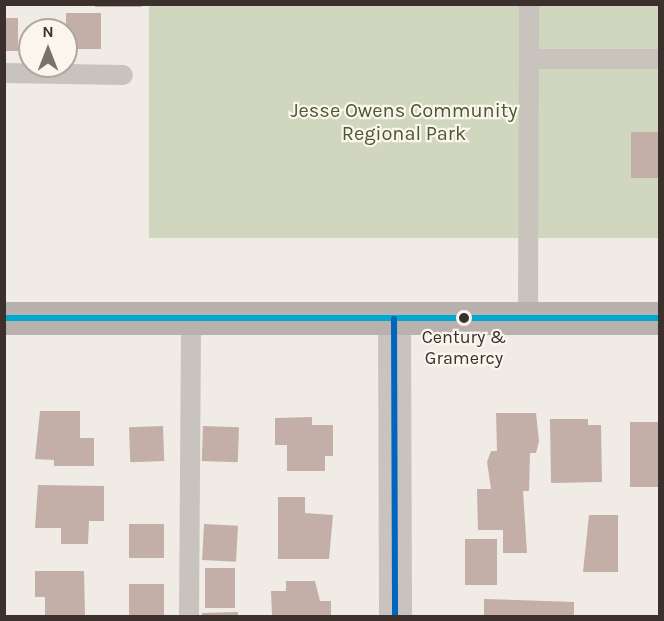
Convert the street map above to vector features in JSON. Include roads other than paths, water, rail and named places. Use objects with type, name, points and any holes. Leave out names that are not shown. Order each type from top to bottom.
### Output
[{"type":"main road","points":[[4,318],[660,318]]},
{"type":"street","points":[[394,319],[395,616]]},
{"type":"lane","points":[[528,318],[529,4]]},
{"type":"lane","points":[[529,59],[660,59]]},
{"type":"lane","points":[[4,74],[123,75]]},
{"type":"lane","points":[[189,616],[191,318]]},
{"type":"place","name":"Century & Gramercy","points":[[464,318]]},
{"type":"park label","name":"Jesse Owens Community Regional Park","points":[[404,122]]}]
